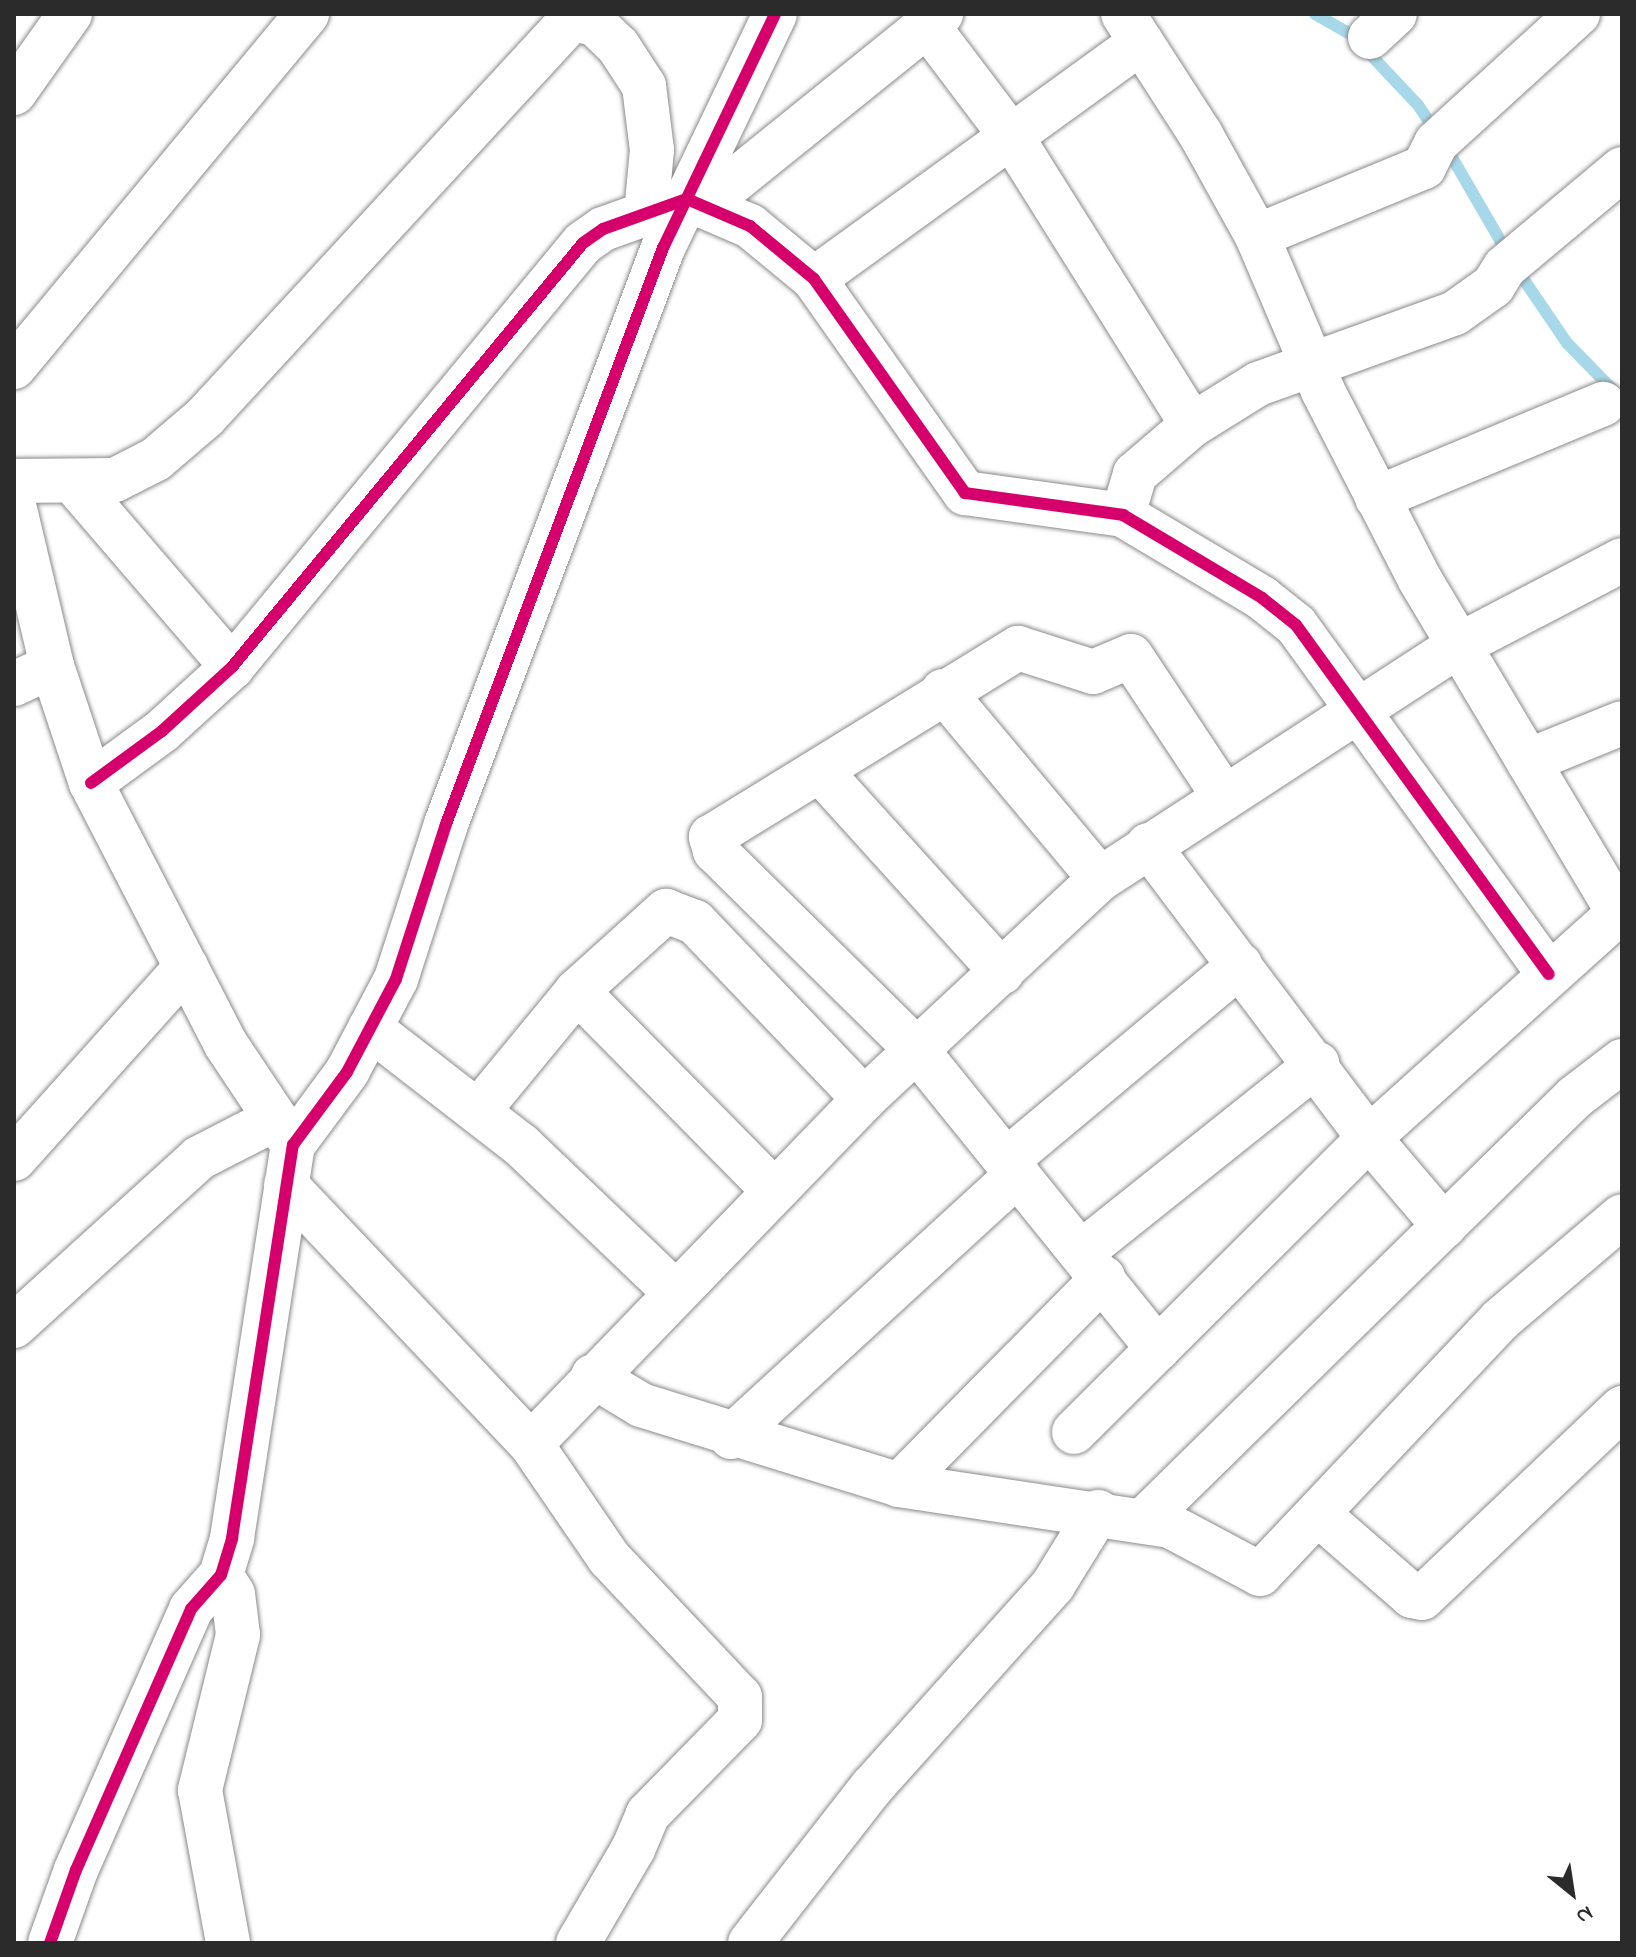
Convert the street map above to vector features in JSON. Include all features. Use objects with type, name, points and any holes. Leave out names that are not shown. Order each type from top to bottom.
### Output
[{"type":"street","points":[[14,93],[70,14]]},
{"type":"street","points":[[14,367],[307,14]]},
{"type":"street","points":[[50,1943],[76,1870],[191,1609],[221,1575],[232,1538],[285,1150],[347,1072],[396,979],[461,784],[663,248],[695,202],[775,14]]},
{"type":"street","points":[[1257,236],[1424,167],[1436,143],[1578,14]]},
{"type":"street","points":[[14,481],[74,483],[115,480],[156,459],[205,417],[572,19],[595,24],[618,46],[644,86],[652,150],[646,213]]},
{"type":"street","points":[[91,783],[162,731],[232,667],[583,243],[646,213],[695,202],[934,19],[1192,425]]},
{"type":"street","points":[[814,279],[1011,136],[1132,28],[1257,236],[1312,366],[1377,498],[1528,761],[1615,895],[1549,974],[1369,1138],[1074,1432]]},
{"type":"street","points":[[1123,515],[1135,474],[1192,425],[1258,384],[1455,313],[1477,300],[1505,267],[1622,169]]},
{"type":"street","points":[[695,202],[750,226],[814,279],[965,493],[1123,515],[1262,598],[1296,625],[1549,974]]},
{"type":"street","points":[[1377,498],[1603,404]]},
{"type":"street","points":[[74,483],[232,667]]},
{"type":"street","points":[[14,505],[33,675],[225,1043],[285,1150],[531,1444],[609,1558],[735,1687],[744,1708],[729,1731],[648,1814],[578,1943]]},
{"type":"street","points":[[531,1444],[674,1291],[864,1099],[1100,879],[1223,795],[1459,645],[1622,560]]},
{"type":"street","points":[[1158,1349],[917,1050],[715,851],[711,837],[717,829],[821,772],[943,691],[1018,648],[1093,672],[1131,656],[1223,795]]},
{"type":"street","points":[[943,691],[1100,879]]},
{"type":"street","points":[[1528,761],[1622,723]]},
{"type":"street","points":[[821,772],[1002,972]]},
{"type":"street","points":[[1148,845],[1317,1064],[1369,1138],[1444,1226]]},
{"type":"street","points":[[479,1110],[577,991],[666,911],[695,922],[864,1099]]},
{"type":"street","points":[[731,1437],[1012,1167],[1240,965]]},
{"type":"street","points":[[14,1159],[186,967]]},
{"type":"street","points":[[577,991],[773,1190]]},
{"type":"street","points":[[370,1028],[479,1110],[674,1291]]},
{"type":"street","points":[[1145,1519],[1575,1097],[1622,1061]]},
{"type":"street","points":[[899,1485],[1093,1265],[1317,1064]]},
{"type":"street","points":[[14,1326],[199,1158],[285,1150]]},
{"type":"street","points":[[593,1376],[641,1405],[731,1437],[899,1485],[1145,1519],[1170,1526],[1260,1574],[1500,1320],[1622,1216]]},
{"type":"street","points":[[1318,1514],[1412,1596],[1422,1598],[1622,1408]]},
{"type":"street","points":[[750,1943],[872,1787],[1047,1592],[1098,1512]]},
{"type":"street","points":[[221,1575],[233,1594],[238,1635],[200,1790],[228,1943]]},
{"type":"waterway","points":[[1315,14],[1352,35],[1418,105],[1436,132]]},
{"type":"waterway","points":[[1446,147],[1518,271],[1567,343],[1617,394]]},
{"type":"cycle path","points":[[50,1943],[76,1870],[191,1609],[221,1575],[232,1538],[293,1145],[347,1072],[396,979],[446,824],[663,248],[775,14]]},
{"type":"cycle path","points":[[91,783],[162,731],[232,667],[583,243],[603,229],[687,199],[750,226],[814,279],[965,493],[1123,515],[1262,598],[1296,625],[1549,974]]}]
